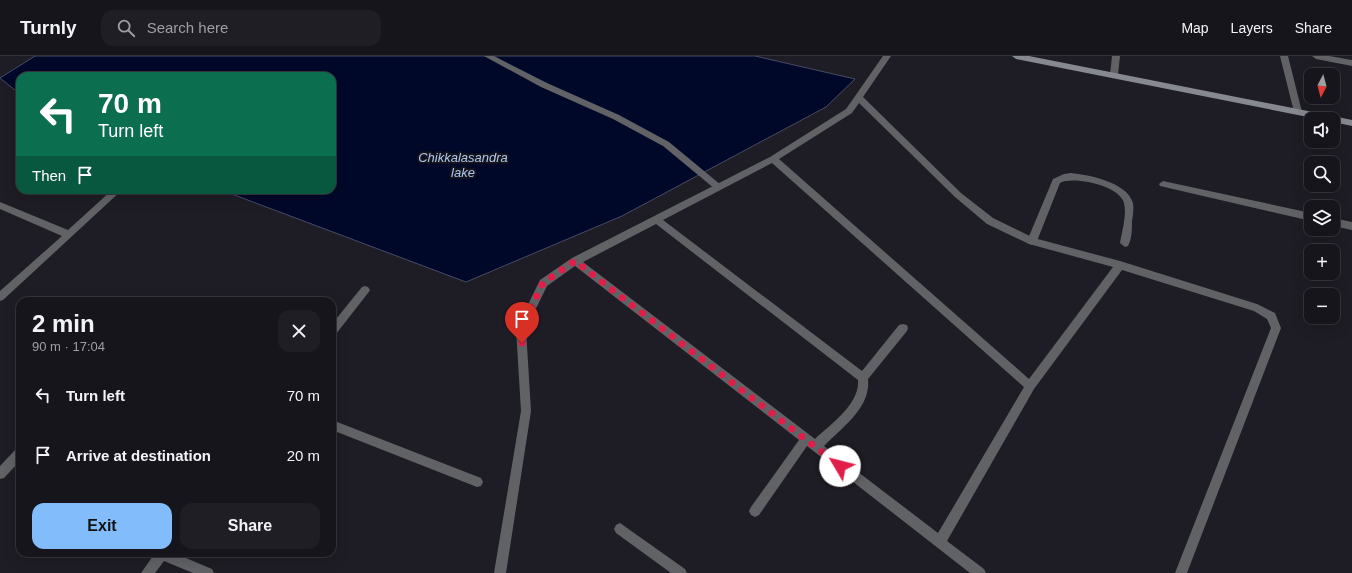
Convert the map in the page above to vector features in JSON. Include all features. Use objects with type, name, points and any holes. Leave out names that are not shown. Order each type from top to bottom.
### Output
[{"type":"street","points":[[488,56],[544,85],[616,116],[666,144],[718,187]]},
{"type":"street","points":[[500,573],[526,411],[521,329],[543,283],[575,261],[773,159],[848,111],[859,98],[887,56]]},
{"type":"street","points":[[1016,56],[1304,113]]},
{"type":"street","points":[[1114,76],[1116,56]]},
{"type":"street","points":[[1284,56],[1298,112]]},
{"type":"street","points":[[1316,56],[1352,63]]},
{"type":"street","points":[[859,98],[958,195],[990,221],[1032,241],[1120,265],[1257,308],[1271,316],[1276,328],[1181,573]]},
{"type":"street","points":[[1340,120],[1352,123]]},
{"type":"street","points":[[773,159],[1030,386]]},
{"type":"street","points":[[1032,241],[1056,181],[1063,177],[1072,176],[1107,184],[1122,192],[1128,201],[1125,243]]},
{"type":"street","points":[[1163,184],[1304,215]]},
{"type":"street","points":[[0,297],[114,194]]},
{"type":"street","points":[[0,205],[69,235]]},
{"type":"street","points":[[656,219],[863,378]]},
{"type":"street","points":[[1340,223],[1352,226]]},
{"type":"street","points":[[575,261],[980,573]]},
{"type":"street","points":[[940,542],[1030,386],[1120,265]]},
{"type":"street","points":[[336,326],[365,290]]},
{"type":"street","points":[[815,447],[858,404],[864,389],[863,378],[903,328]]},
{"type":"street","points":[[336,427],[477,482]]},
{"type":"street","points":[[755,511],[806,440]]},
{"type":"street","points":[[0,474],[16,457]]},
{"type":"street","points":[[620,529],[681,573]]},
{"type":"street","points":[[147,573],[159,557]]},
{"type":"street","points":[[171,557],[208,573]]},
{"type":"water","name":"Chikkalasandra lake","points":[[35,56],[755,56],[855,79],[826,107],[622,216],[466,282],[232,194],[336,194],[336,72],[16,72],[16,91],[0,78]]},
{"type":"route","points":[[522,343],[521,329],[543,283],[575,261],[840,466]]}]
